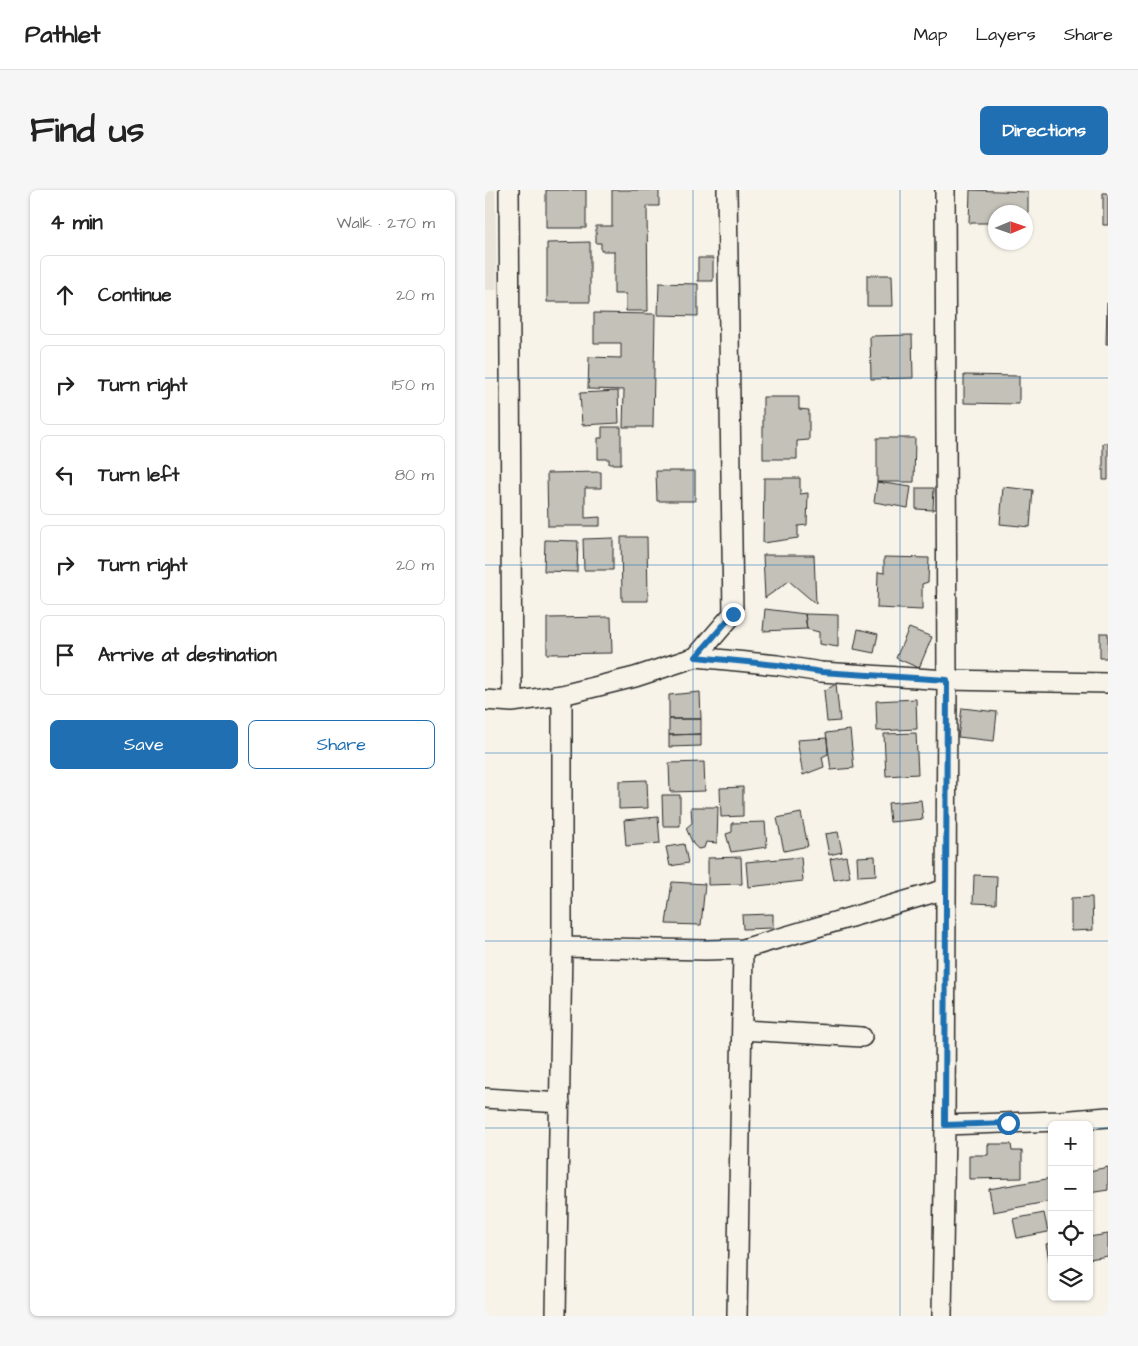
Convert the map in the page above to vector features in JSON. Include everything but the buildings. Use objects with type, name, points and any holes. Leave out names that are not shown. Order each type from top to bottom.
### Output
[{"type":"street","points":[[509,190],[512,702]]},
{"type":"street","points":[[696,657],[733,614],[727,190]]},
{"type":"street","points":[[942,1316],[947,680],[945,190]]},
{"type":"street","points":[[485,700],[512,702],[562,695],[635,677],[696,657],[777,665],[821,672],[947,680],[1108,683]]},
{"type":"street","points":[[556,1316],[562,947],[562,695]]},
{"type":"street","points":[[562,947],[743,949],[945,889]]},
{"type":"street","points":[[737,1316],[743,949]]},
{"type":"street","points":[[742,1030],[862,1037]]},
{"type":"street","points":[[485,1098],[559,1103]]},
{"type":"street","points":[[945,1125],[1017,1123],[1108,1117]]},
{"type":"shaded area","points":[[485,190],[495,190],[497,290],[485,290]]},
{"type":"route","points":[[733,614],[696,657],[777,665],[821,672],[947,680],[945,1125],[1008,1123]]}]
